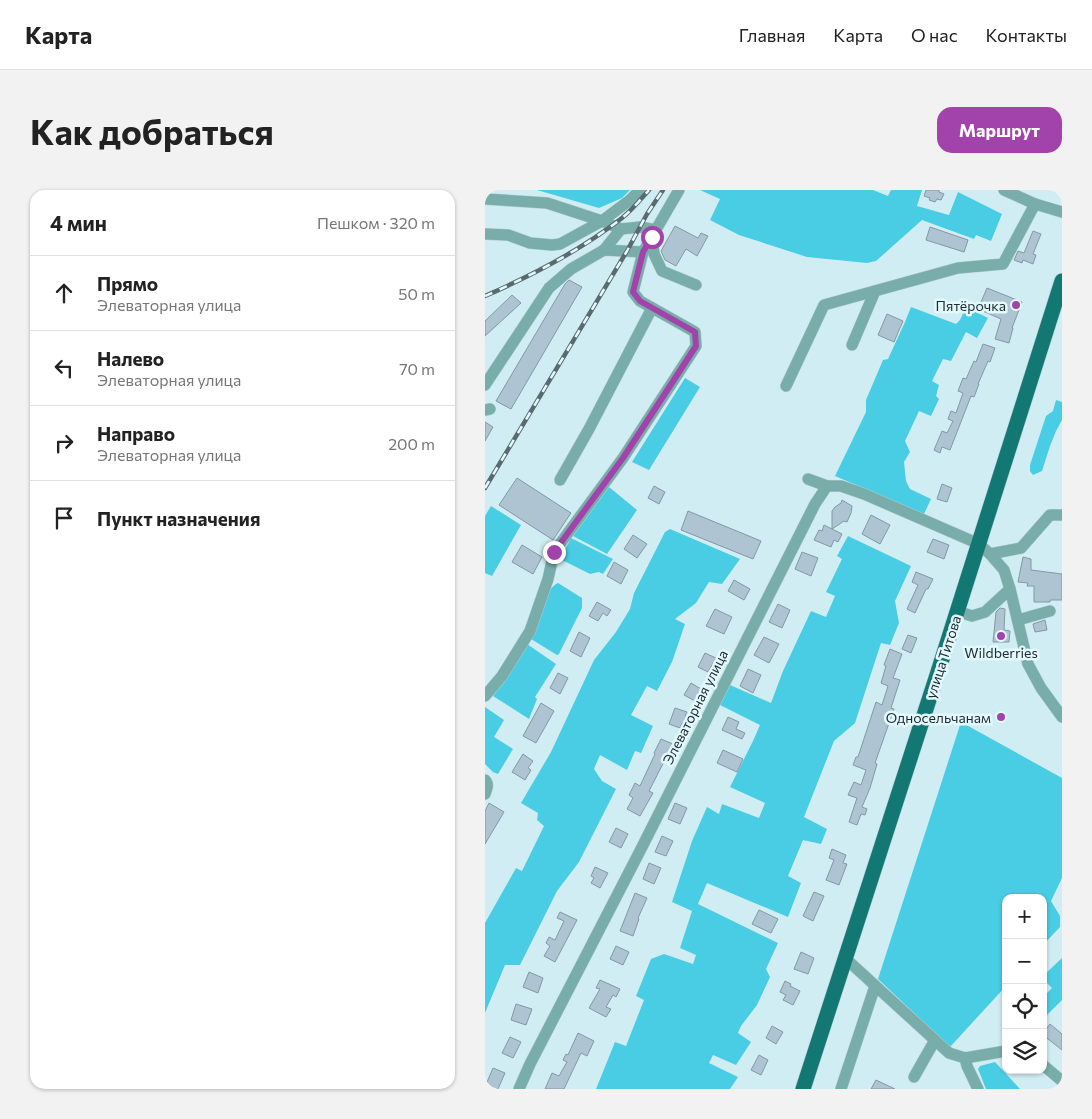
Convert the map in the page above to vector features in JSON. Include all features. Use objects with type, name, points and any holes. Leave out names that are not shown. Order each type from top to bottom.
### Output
[{"type":"main road","name":"улица Титова","points":[[803,1089],[1062,281]]},
{"type":"street","points":[[485,234],[508,235],[530,243],[560,244],[602,221],[640,190]]},
{"type":"street","points":[[485,696],[502,676],[530,630],[548,579],[554,552],[623,458],[696,346],[695,332],[640,301],[633,292],[643,252],[679,190]]},
{"type":"street","points":[[1004,190],[1035,204],[1062,212]]},
{"type":"street","points":[[485,199],[547,203],[621,229],[640,227],[654,234]]},
{"type":"street","points":[[786,386],[824,305],[958,268],[1003,264],[1035,204]]},
{"type":"street","points":[[485,385],[549,288],[571,269],[604,250],[621,229]]},
{"type":"street","points":[[654,234],[654,254],[662,271],[696,285]]},
{"type":"street","points":[[604,250],[643,252]]},
{"type":"street","points":[[852,345],[875,291]]},
{"type":"street","points":[[559,480],[589,429],[652,308]]},
{"type":"street","points":[[808,478],[827,486],[841,486],[864,494],[979,544],[990,554],[1004,570],[1028,664],[1041,688],[1062,717]]},
{"type":"street","name":"Элеваторная улица","points":[[519,1089],[815,504],[827,486]]},
{"type":"street","points":[[990,554],[1021,548],[1050,515],[1062,515]]},
{"type":"street","points":[[957,611],[972,616],[985,612],[1010,588]]},
{"type":"street","points":[[1017,620],[1050,612]]},
{"type":"street","points":[[485,780],[487,782],[485,794]]},
{"type":"street","points":[[845,958],[949,1053],[965,1058],[1002,1052]]},
{"type":"street","points":[[841,1089],[875,986]]},
{"type":"street","points":[[914,1077],[935,1040]]},
{"type":"street","points":[[965,1058],[978,1089]]},
{"type":"street","points":[[1047,1068],[1062,1081]]},
{"type":"shaded area","points":[[537,190],[630,190],[622,198],[599,208]]},
{"type":"shaded area","points":[[700,190],[873,190],[888,196],[891,190],[922,190],[917,206],[949,215],[958,192],[1002,214],[991,241],[976,235],[974,239],[922,220],[876,261],[867,263],[807,257],[739,235],[710,220],[720,199]]},
{"type":"shaded area","points":[[911,307],[956,324],[966,307],[988,318],[977,338],[966,332],[951,361],[943,359],[932,381],[939,385],[936,396],[939,399],[931,416],[919,411],[905,441],[910,452],[904,462],[906,481],[910,489],[931,499],[924,514],[835,476],[866,412],[866,400],[883,360],[888,359]]},
{"type":"shaded area","points":[[685,378],[700,387],[649,470],[632,462]]},
{"type":"shaded area","points":[[1056,400],[1062,402],[1062,420],[1050,446],[1042,471],[1033,475],[1030,471],[1030,465],[1046,416],[1053,411]]},
{"type":"shaded area","points":[[609,487],[637,510],[607,554],[573,536]]},
{"type":"shaded area","points":[[491,506],[521,525],[492,576],[485,573],[485,516]]},
{"type":"shaded area","points":[[670,529],[740,559],[722,584],[709,582],[696,603],[675,619],[685,624],[672,662],[657,691],[647,686],[631,715],[653,726],[641,753],[635,751],[627,770],[600,755],[594,769],[602,781],[616,789],[579,862],[557,891],[520,965],[505,965],[485,1013],[485,923],[516,868],[522,871],[544,826],[537,820],[538,813],[521,803],[551,752],[594,660],[616,632],[630,609],[634,593],[665,532]]},
{"type":"shaded area","points":[[848,536],[911,566],[895,601],[899,623],[890,645],[881,643],[855,723],[834,741],[804,817],[827,829],[821,844],[803,840],[788,876],[801,883],[788,917],[707,883],[698,904],[778,943],[766,969],[770,977],[757,1005],[738,1033],[751,1042],[736,1065],[713,1055],[709,1063],[738,1077],[730,1089],[596,1089],[615,1042],[626,1046],[644,1000],[636,996],[651,959],[664,954],[693,964],[696,955],[680,948],[692,911],[672,902],[692,841],[707,807],[719,814],[722,804],[759,818],[765,803],[730,787],[760,725],[720,705],[730,685],[771,703],[783,671],[811,611],[826,617],[835,596],[826,592],[842,559],[837,556]]},
{"type":"shaded area","points":[[571,538],[613,559],[603,574],[599,572],[590,574],[560,559]]},
{"type":"shaded area","points":[[558,583],[582,598],[582,608],[557,655],[531,639],[544,600],[548,592]]},
{"type":"shaded area","points":[[527,644],[556,664],[535,697],[537,699],[529,719],[493,696]]},
{"type":"shaded area","points":[[485,707],[504,720],[494,737],[513,749],[498,774],[485,764]]},
{"type":"shaded area","points":[[961,722],[1062,778],[1062,878],[1051,901],[1060,916],[1060,927],[1047,941],[1047,894],[1002,894],[1002,990],[950,1047],[878,979]]},
{"type":"shaded area","points":[[1062,958],[1062,1000],[1047,1015],[1047,993],[1052,988],[1047,983],[1047,972]]},
{"type":"shaded area","points":[[995,1062],[1002,1070],[1002,1074],[1006,1074],[1020,1089],[986,1089],[978,1069],[980,1066]]},
{"type":"building","points":[[926,190],[939,190],[939,192],[944,194],[941,200],[937,199],[935,202],[924,196]]},
{"type":"building","points":[[675,226],[698,238],[701,233],[708,236],[697,256],[686,249],[676,266],[665,260],[661,251]]},
{"type":"building","points":[[930,227],[968,240],[964,252],[926,240]]},
{"type":"building","points":[[1033,231],[1041,234],[1033,254],[1036,255],[1033,264],[1023,260],[1022,263],[1014,260],[1018,251],[1024,253]]},
{"type":"building","points":[[569,280],[582,287],[511,409],[496,401]]},
{"type":"building","points":[[987,288],[1022,302],[1012,328],[1009,343],[995,339],[1001,319],[978,309]]},
{"type":"building","points":[[512,295],[521,303],[485,336],[485,321]]},
{"type":"building","points":[[887,314],[903,321],[894,342],[878,335]]},
{"type":"building","points":[[983,344],[995,348],[990,362],[988,361],[974,397],[971,396],[950,450],[942,447],[940,453],[934,450],[942,431],[947,433],[953,421],[948,419],[951,411],[956,413],[963,393],[958,391],[963,378],[966,379],[974,361],[976,362]]},
{"type":"building","points":[[485,422],[493,427],[485,441]]},
{"type":"building","points":[[517,478],[571,513],[553,540],[499,505]]},
{"type":"building","points":[[942,484],[952,488],[947,502],[937,499]]},
{"type":"building","points":[[654,486],[665,492],[659,504],[648,498]]},
{"type":"building","points":[[842,500],[852,506],[851,513],[847,522],[844,521],[832,529],[832,511]]},
{"type":"building","points":[[688,511],[761,541],[753,559],[681,530]]},
{"type":"building","points":[[871,515],[890,525],[880,544],[862,534]]},
{"type":"building","points":[[824,525],[842,534],[838,542],[834,540],[831,547],[814,540],[819,530],[822,531]]},
{"type":"building","points":[[633,535],[647,544],[637,558],[624,549]]},
{"type":"building","points":[[933,539],[949,545],[944,559],[927,552]]},
{"type":"building","points":[[522,545],[542,557],[533,574],[512,562]]},
{"type":"building","points":[[802,552],[818,558],[811,576],[795,569]]},
{"type":"building","points":[[1023,557],[1031,559],[1031,570],[1062,574],[1062,600],[1034,602],[1034,586],[1027,586],[1028,583],[1018,582]]},
{"type":"building","points":[[614,562],[628,570],[621,584],[607,576]]},
{"type":"building","points":[[916,572],[933,579],[928,589],[926,589],[915,613],[907,609],[918,585],[912,582]]},
{"type":"building","points":[[734,580],[750,589],[744,600],[728,591]]},
{"type":"building","points":[[597,602],[611,610],[607,616],[603,613],[598,621],[589,616]]},
{"type":"building","points":[[778,604],[790,610],[782,628],[769,622]]},
{"type":"building","points":[[1000,608],[1005,609],[1004,630],[1010,631],[1009,642],[993,642],[996,612]]},
{"type":"building","points":[[715,609],[732,617],[724,634],[706,626]]},
{"type":"building","points":[[1045,620],[1047,630],[1035,632],[1033,624]]},
{"type":"building","points":[[579,632],[590,638],[581,657],[570,651]]},
{"type":"building","points":[[908,635],[917,638],[911,653],[902,649]]},
{"type":"building","points":[[764,637],[779,644],[769,663],[754,655]]},
{"type":"building","points":[[890,649],[902,654],[893,678],[900,680],[891,708],[894,709],[875,763],[877,764],[870,788],[862,807],[867,809],[865,815],[861,814],[857,825],[849,822],[857,798],[848,795],[854,782],[861,785],[866,770],[853,765],[856,757],[858,757],[876,702],[882,705],[888,686],[881,683],[886,666],[884,665]]},
{"type":"building","points":[[705,653],[716,658],[708,672],[698,667]]},
{"type":"building","points":[[748,669],[761,675],[753,693],[740,686]]},
{"type":"building","points":[[558,673],[568,678],[560,694],[550,688]]},
{"type":"building","points":[[691,683],[701,689],[695,701],[684,695]]},
{"type":"building","points":[[541,703],[554,711],[536,743],[523,736]]},
{"type":"building","points":[[675,708],[687,712],[685,716],[690,718],[687,725],[682,723],[680,728],[669,724]]},
{"type":"building","points":[[728,717],[739,722],[736,729],[745,733],[742,739],[722,730]]},
{"type":"building","points":[[661,739],[673,744],[649,791],[653,793],[640,816],[627,809],[633,798],[629,795],[635,783],[640,786]]},
{"type":"building","points":[[723,750],[743,759],[737,772],[717,763]]},
{"type":"building","points":[[523,754],[533,761],[528,768],[531,770],[525,780],[512,772]]},
{"type":"building","points":[[489,803],[504,812],[485,844],[485,811]]},
{"type":"building","points":[[675,803],[687,808],[680,824],[668,819]]},
{"type":"building","points":[[616,828],[628,834],[621,848],[609,842]]},
{"type":"building","points":[[662,836],[673,841],[666,856],[655,852]]},
{"type":"building","points":[[832,849],[846,855],[843,863],[847,864],[839,885],[826,880],[834,860],[829,858]]},
{"type":"building","points":[[649,863],[661,868],[654,884],[643,879]]},
{"type":"building","points":[[595,867],[608,873],[600,888],[591,883],[594,878],[591,876]]},
{"type":"building","points":[[814,892],[824,896],[813,921],[803,916]]},
{"type":"building","points":[[635,893],[647,898],[638,918],[633,936],[620,931]]},
{"type":"building","points":[[759,910],[778,919],[771,933],[752,924]]},
{"type":"building","points":[[560,912],[577,920],[555,962],[544,956],[550,946],[546,943],[549,937],[555,940],[564,921],[557,918]]},
{"type":"building","points":[[616,946],[629,952],[623,965],[610,959]]},
{"type":"building","points":[[801,952],[814,958],[808,974],[794,969]]},
{"type":"building","points":[[529,972],[543,978],[538,993],[523,987]]},
{"type":"building","points":[[600,980],[620,989],[616,997],[613,995],[606,1007],[611,1009],[606,1017],[589,1008],[600,989],[596,988]]},
{"type":"building","points":[[785,981],[800,991],[793,1005],[783,1000],[786,995],[780,992]]},
{"type":"building","points":[[516,1004],[532,1009],[526,1025],[511,1020]]},
{"type":"building","points":[[1050,1024],[1062,1034],[1062,1050],[1047,1038],[1047,1028]]},
{"type":"building","points":[[772,1026],[783,1032],[776,1044],[766,1038]]},
{"type":"building","points":[[578,1033],[594,1041],[587,1056],[581,1053],[564,1089],[545,1089],[552,1073],[559,1076],[567,1062],[563,1060],[566,1054],[568,1055]]},
{"type":"building","points":[[510,1037],[521,1042],[513,1058],[502,1053]]},
{"type":"building","points":[[759,1055],[768,1060],[761,1075],[751,1070]]},
{"type":"building","points":[[493,1068],[505,1073],[498,1089],[485,1087]]},
{"type":"building","points":[[876,1080],[895,1089],[871,1089]]},
{"type":"railway","points":[[485,296],[539,271],[590,241],[626,215],[649,190]]},
{"type":"railway","points":[[485,488],[663,190]]},
{"type":"place","name":"Пятёрочка","points":[[1016,305]]},
{"type":"place","name":"Wildberries","points":[[1001,636]]},
{"type":"place","name":"Односельчанам","points":[[1001,717]]},
{"type":"route","points":[[554,552],[623,458],[696,346],[695,332],[640,301],[633,292],[643,252],[652,237]]}]
